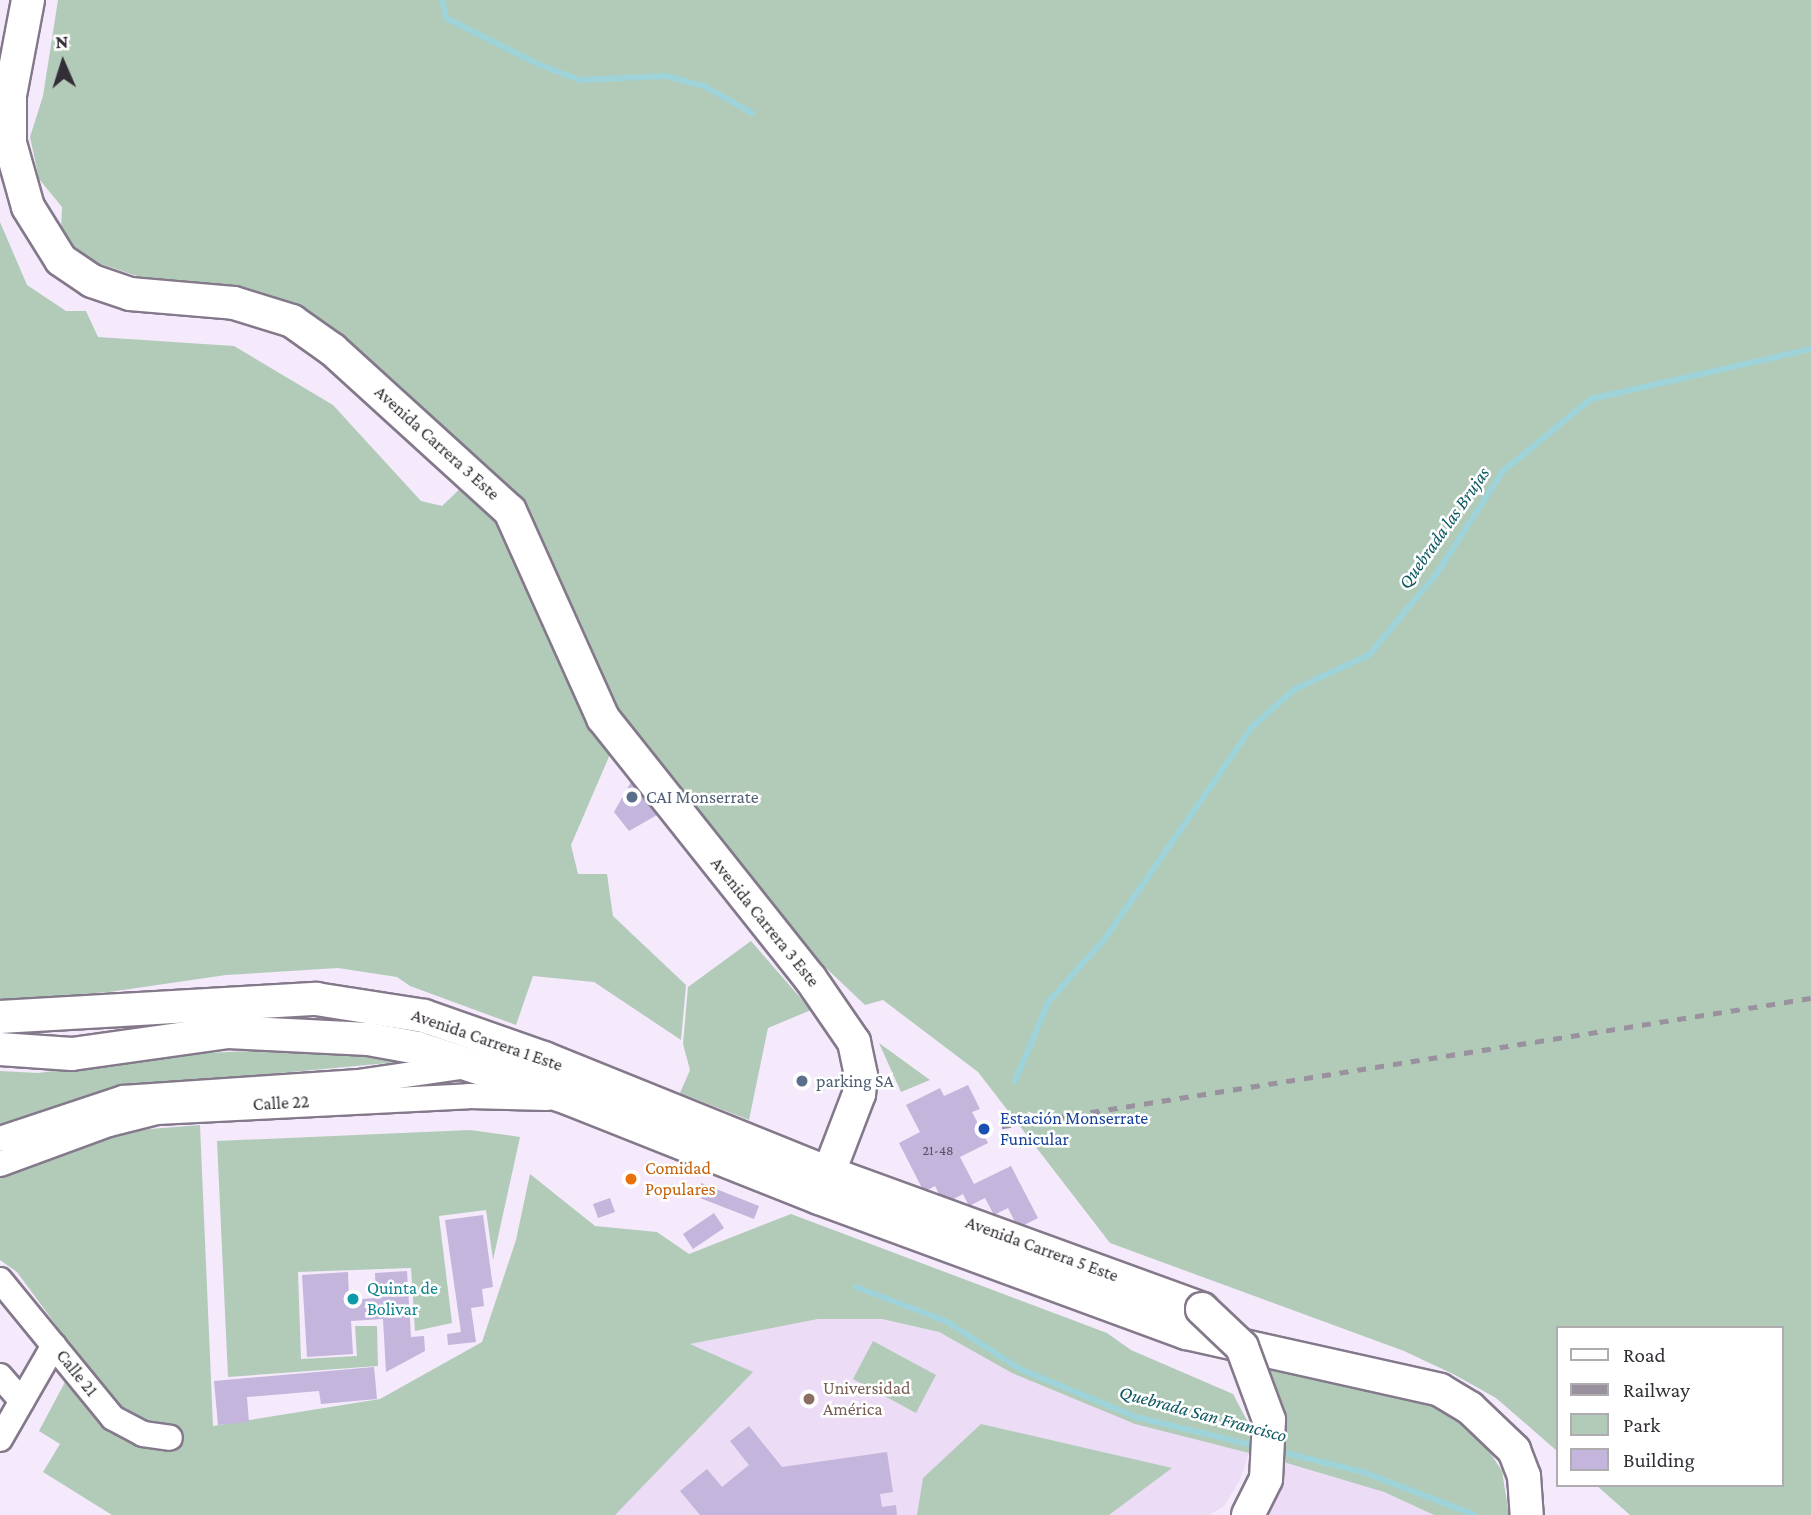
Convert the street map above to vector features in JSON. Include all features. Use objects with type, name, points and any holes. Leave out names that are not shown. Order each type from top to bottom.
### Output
[{"type":"main road","name":"Avenida Carrera 3 Este","points":[[28,0],[10,95],[10,143],[19,187],[54,250],[73,270],[108,288],[130,294],[234,303],[292,321],[332,350],[510,511],[603,718],[810,978],[854,1042],[861,1076],[859,1094],[824,1185]]},
{"type":"main road","name":"Avenida Carrera 1 Este","points":[[0,1017],[316,999],[424,1016],[544,1058],[824,1185]]},
{"type":"main road","name":"Avenida Carrera 1 Este","points":[[0,1049],[72,1054],[205,1033],[261,1032],[395,1043],[472,1065],[824,1185]]},
{"type":"main road","name":"Avenida Carrera 5 Este","points":[[824,1185],[1202,1309],[1242,1346],[1269,1420],[1266,1479],[1248,1515]]},
{"type":"main road","name":"Avenida Carrera 5 Este","points":[[824,1185],[1198,1337],[1408,1379],[1440,1390],[1470,1408],[1514,1450],[1524,1476],[1527,1515]]},
{"type":"street","name":"Calle 22","points":[[0,1139],[123,1098],[369,1081],[472,1065],[544,1058]]},
{"type":"street","name":"Calle 22","points":[[0,1164],[109,1124],[158,1112],[470,1096],[570,1099]]},
{"type":"street","name":"Calle 21","points":[[0,1280],[113,1418],[143,1434],[170,1438]]},
{"type":"street","points":[[0,1439],[54,1345]]},
{"type":"street","points":[[0,1376],[22,1401]]},
{"type":"shaded area","name":"Universidad América","points":[[818,1319],[882,1319],[939,1332],[1012,1373],[1135,1424],[1249,1453],[1240,1480],[1224,1506],[1210,1515],[127,1515],[689,1344]]},
{"type":"shaded area","points":[[1280,1461],[1384,1492],[1434,1515],[1263,1515]]},
{"type":"green space","points":[[58,0],[1811,0],[1811,1515],[1630,1515],[1598,1487],[1783,1487],[1783,1326],[1556,1326],[1556,1450],[1496,1398],[1404,1351],[1110,1243],[978,1072],[883,1000],[865,1005],[805,948],[622,723],[549,566],[328,338],[85,259],[61,232],[62,207],[39,179],[30,137],[43,96]]},
{"type":"green space","points":[[0,222],[27,285],[66,311],[86,311],[98,337],[234,346],[333,405],[421,501],[442,506],[463,486],[490,496],[611,752],[571,845],[578,874],[607,874],[613,916],[686,985],[681,1040],[594,982],[533,976],[516,1025],[410,986],[397,977],[338,968],[226,975],[109,992],[0,1000]]},
{"type":"green space","points":[[751,941],[811,1010],[768,1028],[749,1120],[680,1093],[690,1070],[683,1044],[688,987]]},
{"type":"green space","points":[[879,1043],[930,1080],[901,1092]]},
{"type":"green space","points":[[249,1051],[420,1060],[140,1086],[92,1095],[0,1131],[0,1071],[38,1073],[184,1054]]},
{"type":"green space","points":[[200,1125],[213,1426],[380,1399],[482,1342],[516,1240],[530,1174],[595,1226],[657,1232],[689,1254],[791,1214],[1107,1333],[1131,1350],[1233,1394],[1253,1432],[1249,1453],[1135,1424],[1012,1373],[939,1332],[882,1319],[818,1319],[690,1344],[753,1372],[615,1515],[112,1515],[43,1472],[60,1444],[39,1431],[75,1363],[75,1351],[17,1272],[0,1260],[0,1172],[113,1132]]},
{"type":"green space","points":[[470,1130],[520,1137],[493,1260],[486,1210],[439,1216],[452,1323],[415,1331],[411,1268],[298,1272],[301,1359],[357,1356],[355,1326],[377,1326],[378,1366],[228,1377],[217,1141]]},
{"type":"green space","points":[[873,1341],[936,1375],[916,1413],[853,1379]]},
{"type":"green space","points":[[1266,1364],[1438,1403],[1479,1436],[1502,1471],[1509,1515],[1434,1515],[1384,1492],[1280,1461],[1283,1407]]},
{"type":"green space","points":[[981,1424],[1172,1468],[1109,1515],[917,1515],[923,1478]]},
{"type":"building","name":"CAI Monserrate","points":[[631,782],[657,815],[629,831],[614,812]]},
{"type":"building","points":[[968,1085],[980,1109],[972,1112],[988,1143],[960,1157],[974,1184],[1011,1166],[1038,1218],[1018,1228],[1008,1208],[994,1215],[985,1198],[969,1206],[963,1194],[944,1204],[935,1186],[924,1192],[899,1143],[920,1132],[906,1105],[940,1088],[944,1096]]},
{"type":"building","points":[[701,1183],[759,1206],[754,1219],[700,1198]]},
{"type":"building","points":[[610,1198],[615,1212],[598,1218],[593,1204]]},
{"type":"building","points":[[714,1213],[724,1228],[693,1249],[683,1234]]},
{"type":"building","points":[[483,1215],[493,1287],[482,1289],[484,1306],[471,1308],[476,1342],[448,1345],[447,1334],[461,1332],[445,1220]]},
{"type":"building","points":[[407,1271],[411,1337],[424,1336],[425,1351],[386,1372],[383,1319],[351,1321],[353,1354],[307,1357],[302,1275],[348,1272],[349,1300],[376,1298],[375,1273]]},
{"type":"building","points":[[374,1367],[377,1399],[321,1404],[319,1391],[247,1397],[249,1422],[218,1425],[214,1381]]},
{"type":"building","points":[[749,1426],[782,1467],[887,1452],[893,1492],[880,1494],[882,1507],[896,1505],[897,1515],[700,1515],[680,1491],[707,1469],[722,1487],[749,1465],[730,1441]]},
{"type":"waterway","points":[[442,0],[446,18],[538,64],[580,80],[666,76],[704,86],[752,113]]},
{"type":"waterway","name":"Quebrada las Brujas","points":[[1015,1081],[1049,1001],[1104,940],[1253,726],[1295,689],[1369,655],[1437,573],[1503,471],[1591,399],[1811,349]]},
{"type":"waterway","name":"Quebrada San Francisco","points":[[856,1287],[946,1321],[1020,1369],[1136,1417],[1260,1447]]},
{"type":"waterway","name":"Quebrada San Francisco","points":[[1277,1451],[1363,1472],[1475,1515]]},
{"type":"railway","points":[[984,1129],[1811,998]]},
{"type":"place","name":"CAI Monserrate","points":[[632,797]]},
{"type":"place","name":"parking SA","points":[[802,1081]]},
{"type":"place","name":"Estación Monserrate Funicular","points":[[984,1129]]},
{"type":"place","name":"Comidad Populares","points":[[631,1179]]},
{"type":"place","name":"Quinta de Bolivar","points":[[353,1299]]},
{"type":"place","name":"Universidad América","points":[[809,1399]]}]
